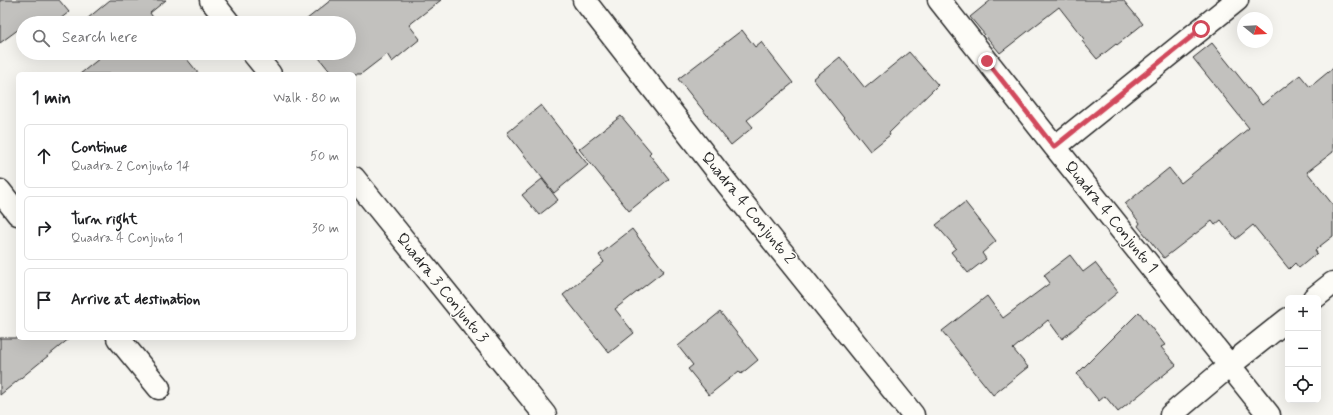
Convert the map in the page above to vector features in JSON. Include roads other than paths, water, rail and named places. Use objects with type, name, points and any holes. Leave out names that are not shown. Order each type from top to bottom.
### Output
[{"type":"street","points":[[211,0],[224,16]]},
{"type":"street","name":"Quadra 4 Conjunto 2","points":[[584,0],[729,186],[913,415]]},
{"type":"street","name":"Quadra 4 Conjunto 1","points":[[939,0],[1054,147],[1269,415]]},
{"type":"street","points":[[1054,147],[1238,0]]},
{"type":"street","points":[[259,60],[268,72]]},
{"type":"street","name":"Quadra 3 Conjunto 3","points":[[356,180],[545,415]]},
{"type":"street","points":[[0,192],[16,212]]},
{"type":"street","points":[[1318,295],[1333,283]]},
{"type":"street","points":[[1171,415],[1285,321]]},
{"type":"street","points":[[120,340],[159,388]]}]
